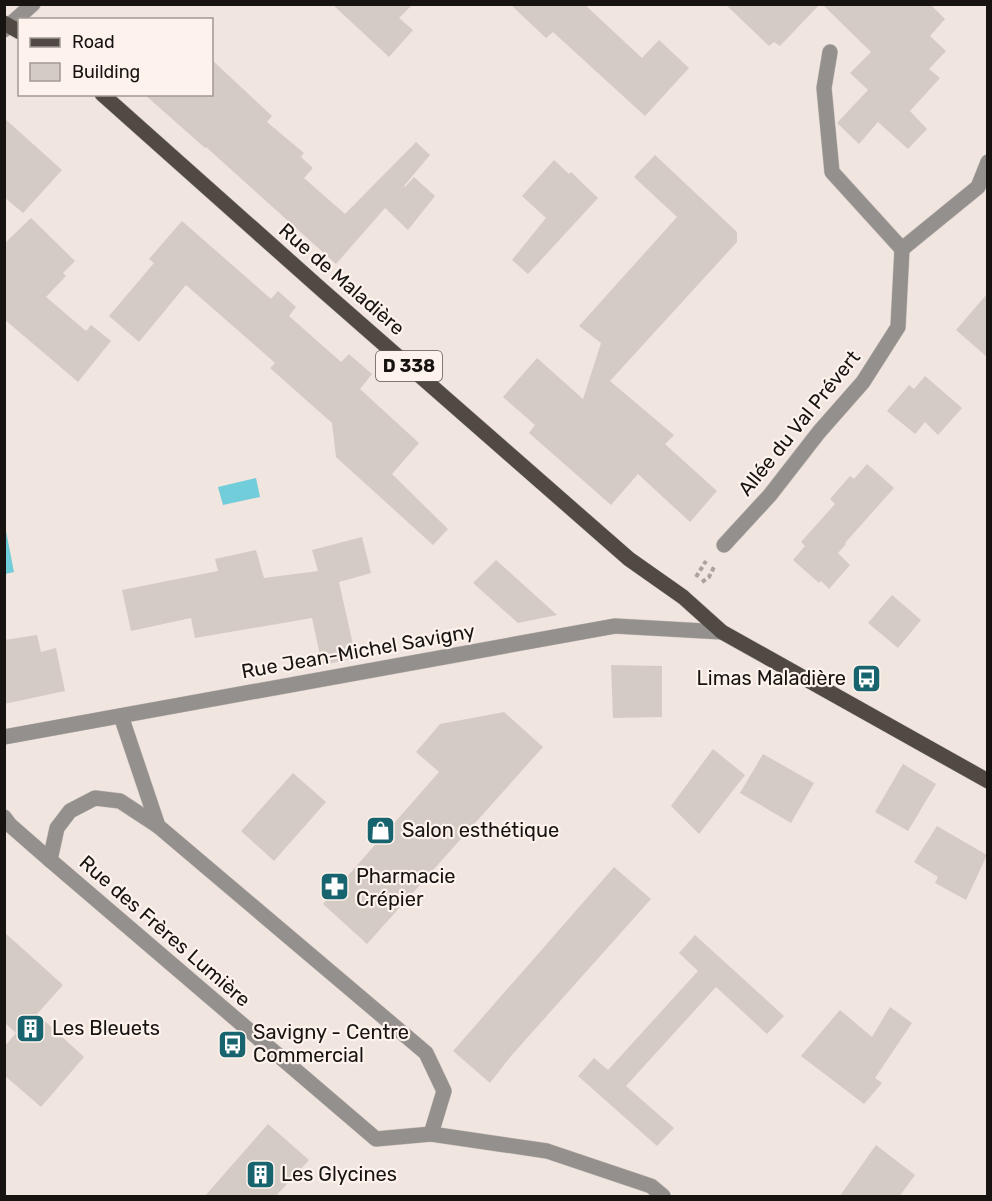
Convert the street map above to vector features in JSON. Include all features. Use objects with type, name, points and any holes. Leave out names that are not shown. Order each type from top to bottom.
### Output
[{"type":"main road","name":"Rue de Maladière","points":[[104,96],[629,559],[683,597],[722,632]]},
{"type":"main road","name":"D 338","points":[[722,632],[987,781]]},
{"type":"street","points":[[18,18],[33,4]]},
{"type":"street","points":[[830,52],[824,88],[832,172],[902,249],[978,187],[987,162]]},
{"type":"street","name":"Allée du Val Prévert","points":[[724,545],[770,495],[819,432],[863,382],[898,327],[902,249]]},
{"type":"street","name":"Rue Jean-Michel Savigny","points":[[4,737],[615,626],[722,632]]},
{"type":"street","points":[[121,716],[158,826]]},
{"type":"street","name":"Rue des Frères Lumière","points":[[50,860],[57,828],[70,811],[95,798],[120,801],[158,826],[426,1053],[444,1091],[431,1134]]},
{"type":"street","name":"Rue des Frères Lumière","points":[[4,817],[50,860],[376,1139],[431,1134],[547,1151],[651,1186],[663,1197]]},
{"type":"path","points":[[683,597],[711,553],[724,545]]},
{"type":"path","points":[[683,597],[709,577],[724,545]]},
{"type":"water","points":[[256,478],[260,497],[223,505],[218,487]]},
{"type":"water","points":[[5,526],[14,572],[4,574]]},
{"type":"building","points":[[332,4],[413,4],[399,18],[413,30],[389,57]]},
{"type":"building","points":[[510,4],[584,4],[642,58],[659,40],[689,68],[645,116],[553,32],[546,38]]},
{"type":"building","points":[[725,4],[820,4],[780,46],[774,42],[769,46]]},
{"type":"building","points":[[822,4],[930,4],[945,19],[930,36],[946,51],[929,69],[940,78],[910,111],[927,129],[908,149],[878,122],[859,144],[837,123],[868,90],[850,73],[871,52]]},
{"type":"building","points":[[213,61],[272,116],[267,122],[304,153],[301,157],[313,168],[304,178],[345,214],[416,142],[430,155],[404,186],[414,177],[435,196],[408,230],[385,208],[336,264],[146,96],[213,96]]},
{"type":"building","points":[[4,118],[62,170],[23,213],[4,197]]},
{"type":"building","points":[[655,155],[737,232],[737,242],[610,381],[674,435],[665,444],[717,491],[690,522],[638,474],[611,505],[529,433],[535,425],[503,397],[537,358],[583,399],[601,343],[579,326],[677,217],[634,177]]},
{"type":"building","points":[[554,160],[569,174],[571,172],[598,198],[528,274],[512,260],[546,218],[522,196]]},
{"type":"building","points":[[31,218],[75,261],[63,273],[66,276],[46,297],[86,331],[91,325],[111,341],[78,382],[4,319],[4,244]]},
{"type":"building","points":[[182,221],[271,299],[278,291],[296,307],[289,316],[341,362],[349,354],[372,374],[360,389],[419,443],[392,474],[448,529],[433,545],[336,457],[332,423],[270,368],[275,363],[186,285],[139,342],[109,316],[154,263],[149,259]]},
{"type":"building","points":[[987,294],[987,357],[956,330]]},
{"type":"building","points":[[925,376],[962,408],[938,435],[925,422],[915,434],[887,411],[909,385],[914,389]]},
{"type":"building","points":[[867,464],[894,488],[838,553],[850,565],[829,589],[793,560],[805,546],[801,542],[835,504],[830,499],[850,476],[854,479]]},
{"type":"building","points":[[362,537],[371,573],[339,582],[356,658],[322,665],[312,618],[195,638],[191,618],[131,631],[122,590],[218,571],[215,559],[256,550],[264,578],[318,571],[312,550]]},
{"type":"building","points":[[496,560],[557,615],[518,623],[473,583]]},
{"type":"building","points":[[892,595],[921,620],[898,648],[868,623]]},
{"type":"building","points":[[37,635],[41,652],[56,648],[65,691],[4,704],[4,640]]},
{"type":"building","points":[[611,665],[662,666],[662,717],[613,718]]},
{"type":"building","points":[[504,712],[543,747],[367,944],[323,904],[439,772],[416,752],[440,724]]},
{"type":"building","points":[[713,749],[745,775],[699,834],[671,806]]},
{"type":"building","points":[[763,754],[814,783],[791,823],[740,793]]},
{"type":"building","points":[[903,764],[936,784],[908,831],[875,812]]},
{"type":"building","points":[[293,773],[326,802],[274,861],[241,831]]},
{"type":"building","points":[[937,826],[987,855],[966,900],[935,883],[938,877],[914,862]]},
{"type":"building","points":[[614,867],[651,899],[511,1056],[490,1083],[453,1051]]},
{"type":"building","name":"Les Bleuets","points":[[4,932],[63,985],[37,1014],[84,1057],[41,1107],[4,1075],[4,1047],[16,1033],[4,1022]]},
{"type":"building","points":[[695,935],[784,1016],[767,1034],[716,987],[626,1086],[674,1128],[657,1146],[578,1076],[594,1058],[608,1070],[698,971],[679,953]]},
{"type":"building","points":[[890,1007],[912,1023],[875,1078],[882,1083],[864,1104],[801,1056],[840,1010],[872,1037]]},
{"type":"building","name":"Les Glycines","points":[[268,1124],[309,1160],[275,1197],[204,1197]]},
{"type":"building","points":[[876,1145],[915,1175],[899,1197],[839,1197]]},
{"type":"place","name":"Limas Maladière","points":[[867,678]]},
{"type":"place","name":"Salon esthétique","points":[[381,830]]},
{"type":"place","name":"Pharmacie Crépier","points":[[335,887]]},
{"type":"place","name":"Les Bleuets","points":[[31,1028]]},
{"type":"place","name":"Savigny - Centre Commercial","points":[[232,1044]]},
{"type":"place","name":"Les Glycines","points":[[260,1174]]}]
